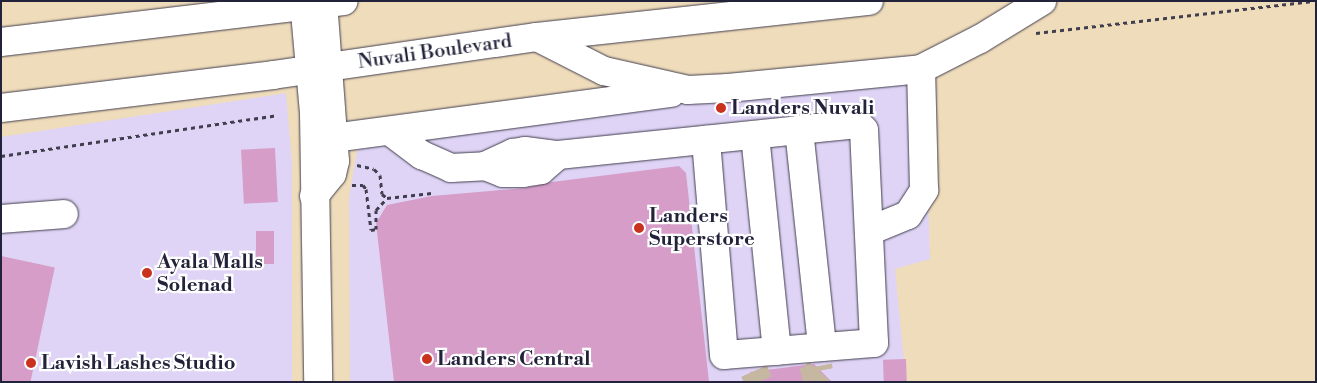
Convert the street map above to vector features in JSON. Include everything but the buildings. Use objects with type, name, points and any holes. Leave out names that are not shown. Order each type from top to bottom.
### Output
[{"type":"main road","name":"Nuvali Boulevard","points":[[1,108],[320,69],[537,37],[869,1]]},
{"type":"main road","points":[[333,138],[391,132],[688,90],[921,69],[980,39],[1042,1]]},
{"type":"main road","points":[[1,42],[320,3],[320,69],[314,196],[318,382]]},
{"type":"main road","points":[[537,37],[604,71],[688,90]]},
{"type":"main road","points":[[314,196],[332,174],[335,161],[333,138],[320,69]]},
{"type":"main road","points":[[869,231],[908,215],[924,190],[921,69]]},
{"type":"main road","points":[[391,132],[422,155],[451,168],[485,166],[503,173],[541,170],[558,155],[858,124],[864,130],[874,343],[819,354],[761,358],[724,356],[706,140]]},
{"type":"main road","points":[[799,130],[819,354]]},
{"type":"main road","points":[[755,135],[761,358]]},
{"type":"main road","points":[[1,219],[64,214]]},
{"type":"path","points":[[1,156],[277,115]]},
{"type":"path","points":[[347,165],[366,165],[374,169],[380,175],[382,194],[387,198]]},
{"type":"path","points":[[347,185],[363,185],[366,189],[371,230],[376,229],[379,204],[387,198],[432,192]]},
{"type":"shaded area","name":"Landers Superstore","points":[[925,74],[930,259],[895,269],[906,382],[350,382],[349,197],[361,128]]},
{"type":"shaded area","name":"Ayala Malls Solenad","points":[[286,93],[292,163],[292,382],[1,382],[1,137]]},
{"type":"tunnel","points":[[803,382],[811,380],[819,371],[818,366]]},
{"type":"tunnel","points":[[754,371],[759,382]]},
{"type":"place","name":"Landers Nuvali","points":[[721,108]]},
{"type":"place","name":"Landers Superstore","points":[[639,228]]},
{"type":"place","name":"Ayala Malls Solenad","points":[[147,273]]},
{"type":"place","name":"Landers Central","points":[[427,359]]},
{"type":"place","name":"Lavish Lashes Studio","points":[[31,363]]}]
